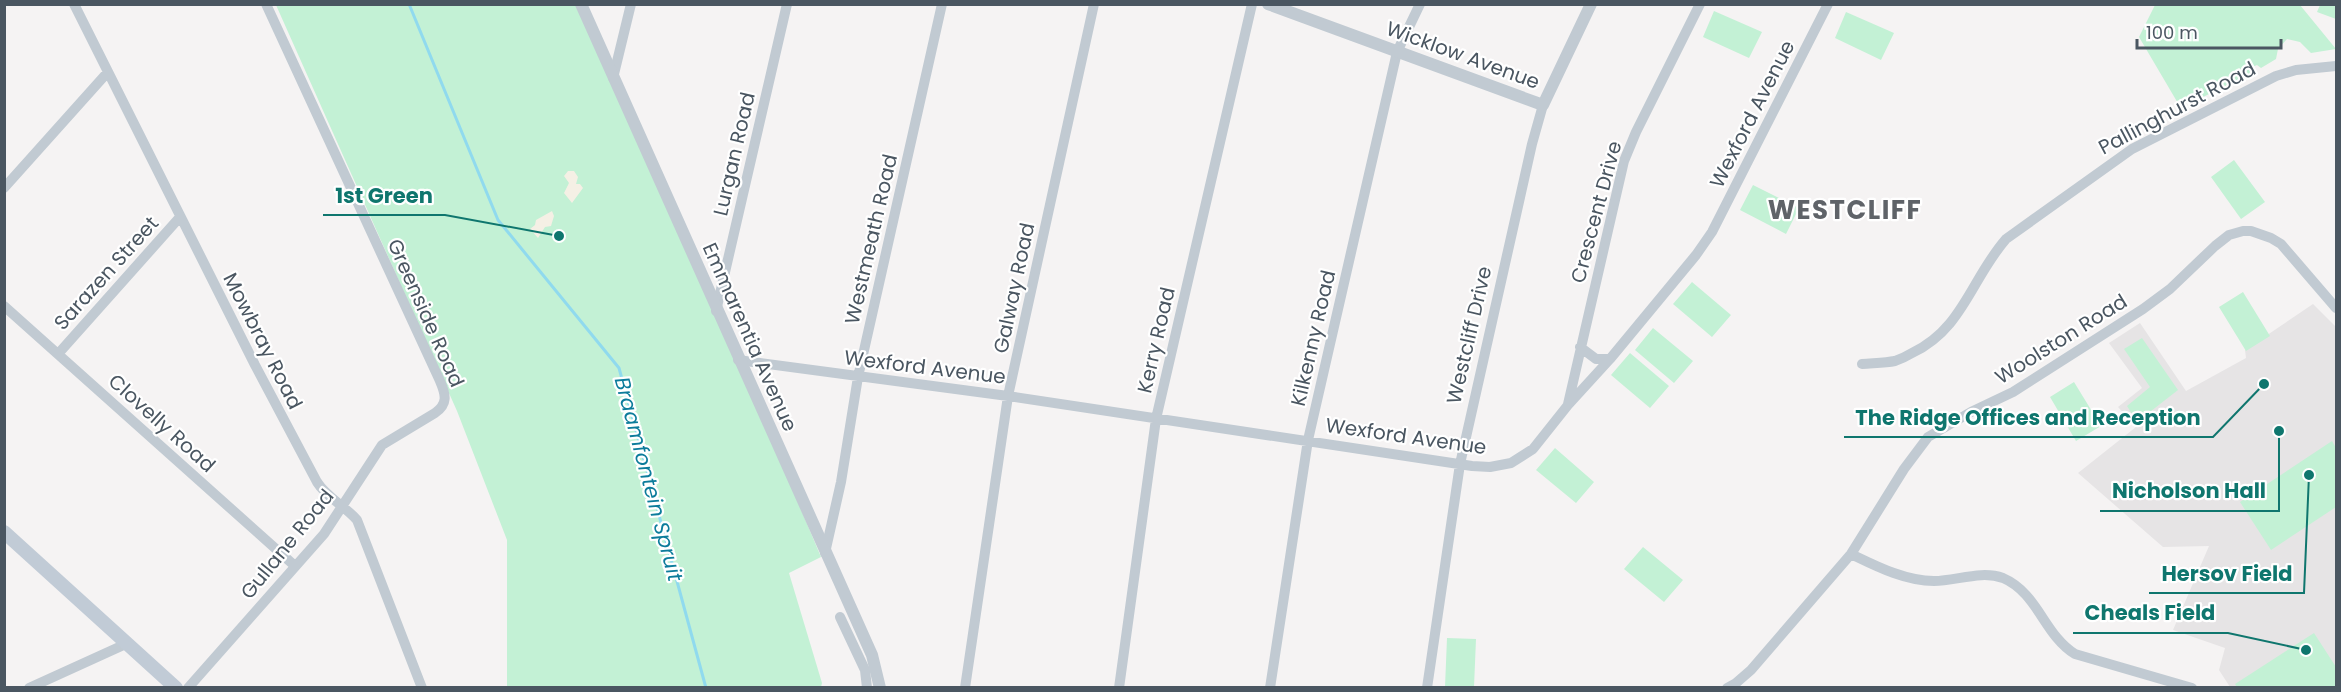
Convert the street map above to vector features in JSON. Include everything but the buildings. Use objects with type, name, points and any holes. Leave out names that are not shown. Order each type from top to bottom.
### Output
[{"type":"main road","points":[[4,532],[176,687]]},
{"type":"street","name":"Mowbray Road","points":[[74,4],[180,217],[317,483],[325,494],[343,506],[357,520],[422,687]]},
{"type":"street","name":"Greenside Road","points":[[267,4],[440,381],[445,396],[443,406]]},
{"type":"street","name":"Emmarentia Avenue","points":[[580,4],[872,655],[880,687]]},
{"type":"street","points":[[613,78],[630,4]]},
{"type":"street","name":"Lurgan Road","points":[[716,311],[787,4]]},
{"type":"street","name":"Westmeath Road","points":[[825,553],[841,482],[858,377],[942,4]]},
{"type":"street","name":"Galway Road","points":[[965,687],[1008,396],[1094,4]]},
{"type":"street","name":"Kerry Road","points":[[1119,687],[1156,419],[1252,4]]},
{"type":"street","name":"Wicklow Avenue","points":[[1268,4],[1542,105]]},
{"type":"street","name":"Kilkenny Road","points":[[1270,687],[1308,440],[1397,52],[1420,4]]},
{"type":"street","name":"Westcliff Drive","points":[[1427,687],[1460,465],[1532,144],[1542,105],[1591,4]]},
{"type":"street","name":"Crescent Drive","points":[[1568,405],[1627,153],[1700,4]]},
{"type":"street","name":"Wexford Avenue","points":[[738,360],[1008,396],[1460,465],[1491,467],[1516,460],[1533,449],[1692,261],[1712,232],[1828,4]]},
{"type":"street","name":"Pallinghurst Road","points":[[1862,364],[1896,361],[1925,347],[1940,336],[1961,309],[2006,239],[2132,149],[2276,76],[2296,70],[2337,66]]},
{"type":"street","points":[[4,188],[107,73]]},
{"type":"street","name":"Sarazen Street","points":[[58,354],[180,217]]},
{"type":"street","name":"Woolston Road","points":[[1729,687],[1751,670],[1851,554],[1904,469],[1928,437],[1971,412],[2013,392],[2143,309],[2170,289],[2229,235],[2251,231],[2281,244],[2337,308]]},
{"type":"street","name":"Clovelly Road","points":[[4,306],[295,566]]},
{"type":"street","points":[[1580,347],[1596,359],[1610,359]]},
{"type":"street","name":"Gullane Road","points":[[188,687],[324,534],[382,445],[443,406]]},
{"type":"street","points":[[1851,554],[1917,580],[1950,580],[1988,575],[2004,579],[2018,586],[2026,594],[2060,641],[2075,654],[2192,687]]},
{"type":"street","points":[[840,617],[865,670],[867,687]]},
{"type":"street","points":[[29,687],[128,643]]},
{"type":"shaded area","points":[[2313,304],[2336,327],[2336,687],[2230,687],[2219,670],[2225,648],[2173,630],[2209,546],[2163,547],[2078,473],[2136,427],[2118,407],[2142,388],[2109,343],[2140,323],[2186,391],[2246,358],[2245,350]]},
{"type":"green space","points":[[276,5],[582,5],[738,360],[821,557],[789,573],[822,683],[821,687],[507,687],[507,540],[457,411]]},
{"type":"green space","points":[[2155,5],[2300,5],[2336,49],[2311,53],[2300,42],[2287,39],[2278,49],[2276,59],[2261,68],[2257,65],[2250,68],[2250,74],[2203,97],[2179,105],[2139,37]]},
{"type":"green space","points":[[2320,5],[2336,5],[2336,19],[2317,12]]},
{"type":"green space","points":[[1714,11],[1762,32],[1749,58],[1703,37]]},
{"type":"green space","points":[[1846,12],[1894,33],[1881,60],[1835,38]]},
{"type":"green space","points":[[2234,160],[2265,202],[2241,219],[2211,177]]},
{"type":"green space","points":[[1753,185],[1799,208],[1786,234],[1740,210]]},
{"type":"green space","points":[[1692,282],[1731,315],[1712,337],[1673,304]]},
{"type":"green space","points":[[2243,292],[2270,336],[2246,351],[2219,307]]},
{"type":"green space","points":[[1653,328],[1693,361],[1674,383],[1635,350]]},
{"type":"green space","points":[[2142,338],[2178,390],[2137,422],[2127,406],[2150,387],[2124,349]]},
{"type":"green space","points":[[1630,353],[1669,386],[1650,408],[1611,375]]},
{"type":"green space","points":[[2074,382],[2101,426],[2076,441],[2050,397]]},
{"type":"green space","points":[[2332,441],[2336,448],[2336,507],[2271,550],[2240,502]]},
{"type":"green space","points":[[1555,448],[1594,482],[1576,503],[1536,470]]},
{"type":"green space","points":[[1643,547],[1683,580],[1664,602],[1624,569]]},
{"type":"green space","points":[[2314,633],[2336,667],[2336,687],[2237,687],[2235,684]]},
{"type":"green space","points":[[1447,638],[1476,639],[1474,687],[1445,687]]},
{"type":"sand","points":[[568,171],[574,171],[578,177],[576,184],[580,184],[583,188],[572,203],[564,193],[569,183],[564,176]]},
{"type":"sand","points":[[552,211],[554,216],[551,226],[545,227],[538,238],[530,229],[535,225],[536,220]]},
{"type":"waterway","name":"Braamfontein Spruit","points":[[409,4],[498,220],[619,368],[706,688]]},
{"type":"place","name":"1st Green","points":[[559,236]]},
{"type":"place","name":"The Ridge Offices and Reception","points":[[2264,384]]},
{"type":"place","name":"Nicholson Hall","points":[[2279,431]]},
{"type":"place","name":"Hersov Field","points":[[2309,475]]},
{"type":"place","name":"Cheals Field","points":[[2306,650]]},
{"type":"district","name":"WESTCLIFF","points":[[1845,210]]}]
